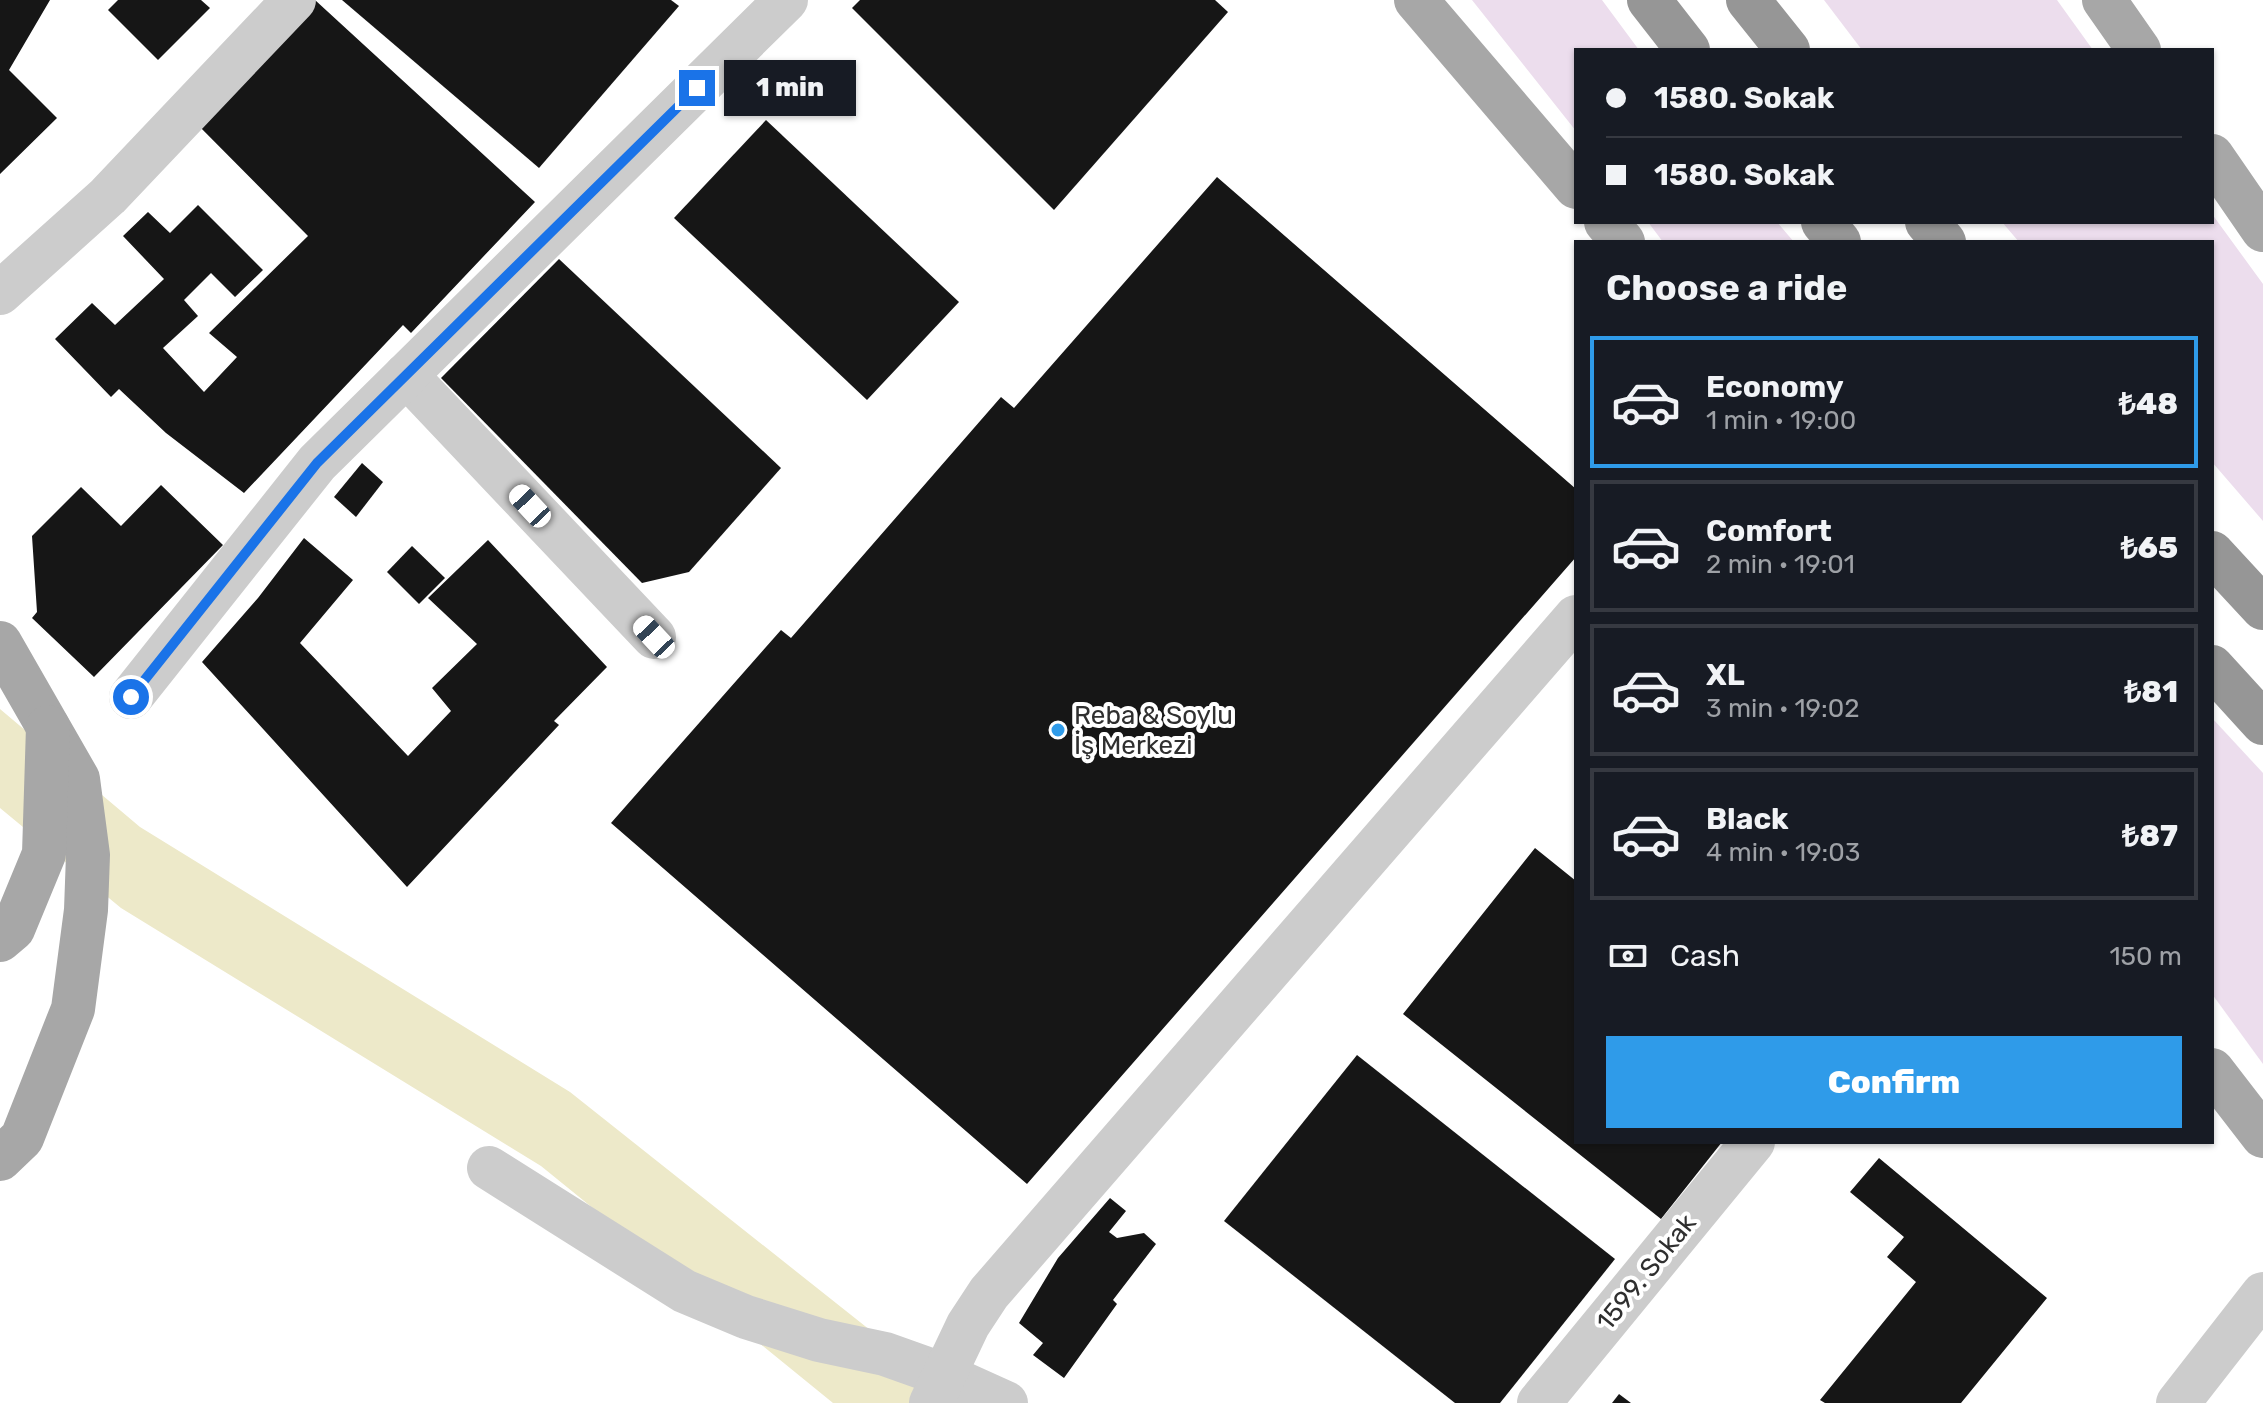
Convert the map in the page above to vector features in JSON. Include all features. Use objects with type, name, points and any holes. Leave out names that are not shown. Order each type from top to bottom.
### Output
[{"type":"highway","points":[[1649,0],[1686,48]]},
{"type":"highway","points":[[1748,0],[1786,48]]},
{"type":"highway","points":[[1825,224],[1837,240]]},
{"type":"highway","points":[[1929,224],[1942,240]]},
{"type":"highway","points":[[2214,555],[2263,608]]},
{"type":"highway","points":[[2214,669],[2263,723]]},
{"type":"main road","points":[[1416,0],[1574,185]]},
{"type":"main road","points":[[2104,0],[2138,48]]},
{"type":"main road","points":[[2214,159],[2263,230]]},
{"type":"main road","points":[[1608,224],[1621,240]]},
{"type":"main road","points":[[0,643],[78,779],[88,855],[86,910],[73,1009],[22,1138],[0,1159]]},
{"type":"main road","points":[[0,940],[13,929],[44,854],[48,727]]},
{"type":"main road","points":[[2214,1073],[2263,1136]]},
{"type":"street","points":[[0,293],[108,196],[294,0]]},
{"type":"street","points":[[131,697],[317,463],[786,0]]},
{"type":"street","points":[[406,375],[654,637]]},
{"type":"street","points":[[937,1389],[968,1325],[989,1293],[1574,619]]},
{"type":"street","name":"1599. Sokak","points":[[1539,1403],[1751,1144]]},
{"type":"street","points":[[489,1168],[684,1291],[746,1317],[819,1340],[885,1354],[937,1389],[1006,1403]]},
{"type":"street","points":[[2178,1403],[2263,1294]]},
{"type":"shaded area","points":[[1472,0],[1602,0],[1638,48],[1574,48],[1574,128]]},
{"type":"shaded area","points":[[1824,0],[2057,0],[2092,48],[1860,48]]},
{"type":"shaded area","points":[[2214,217],[2263,284],[2263,521],[2214,464],[2214,240],[2017,240],[2004,224],[2214,224]]},
{"type":"shaded area","points":[[1650,224],[1779,224],[1792,240],[1662,240]]},
{"type":"shaded area","points":[[0,709],[140,827],[570,1092],[962,1403],[833,1403],[541,1166],[121,908],[0,808]]},
{"type":"shaded area","points":[[2214,720],[2263,773],[2263,1064],[2214,997]]},
{"type":"building","points":[[0,0],[50,0],[9,70],[57,118],[0,174]]},
{"type":"building","points":[[118,0],[201,0],[210,8],[158,60],[108,10]]},
{"type":"building","points":[[315,0],[535,202],[411,333],[403,325],[244,493],[166,433],[119,389],[111,397],[55,339],[92,303],[115,325],[164,279],[123,236],[148,212],[170,233],[198,205],[263,270],[235,297],[211,273],[184,300],[198,316],[163,348],[204,392],[237,357],[209,333],[308,236],[192,119]]},
{"type":"building","points":[[342,0],[671,0],[679,6],[539,168]]},
{"type":"building","points":[[860,0],[1215,0],[1228,12],[1054,210],[852,8]]},
{"type":"building","points":[[766,120],[959,302],[867,400],[674,218]]},
{"type":"building","name":"Reba & Soylu İş Merkezi","points":[[1217,177],[1574,487],[1574,559],[1027,1184],[611,823],[781,630],[791,638],[1001,397],[1014,408]]},
{"type":"building","points":[[559,259],[781,468],[689,572],[642,583],[441,378]]},
{"type":"building","points":[[362,463],[383,482],[356,517],[334,497]]},
{"type":"building","points":[[161,485],[223,545],[94,677],[32,618],[37,612],[32,536],[81,487],[121,526]]},
{"type":"building","points":[[304,538],[353,580],[300,643],[408,756],[451,711],[432,688],[477,644],[428,598],[488,540],[607,667],[554,721],[559,725],[407,887],[202,662],[258,598]]},
{"type":"building","points":[[412,546],[445,578],[419,604],[387,572]]},
{"type":"building","points":[[1535,848],[1574,879],[1574,1144],[1720,1144],[1661,1219],[1403,1014]]},
{"type":"building","points":[[1357,1055],[1615,1259],[1500,1403],[1455,1403],[1224,1221]]},
{"type":"building","points":[[1879,1158],[2047,1298],[1961,1403],[1825,1403],[1820,1400],[1916,1282],[1887,1257],[1904,1237],[1850,1192]]},
{"type":"building","points":[[1110,1198],[1126,1211],[1109,1232],[1117,1238],[1144,1233],[1156,1244],[1113,1300],[1117,1304],[1064,1378],[1033,1355],[1043,1343],[1019,1323],[1058,1258]]},
{"type":"building","points":[[1619,1394],[1631,1403],[1612,1403]]},
{"type":"place","name":"Reba & Soylu İş Merkezi","points":[[1058,730]]},
{"type":"route","points":[[131,697],[317,463],[697,88]]}]
